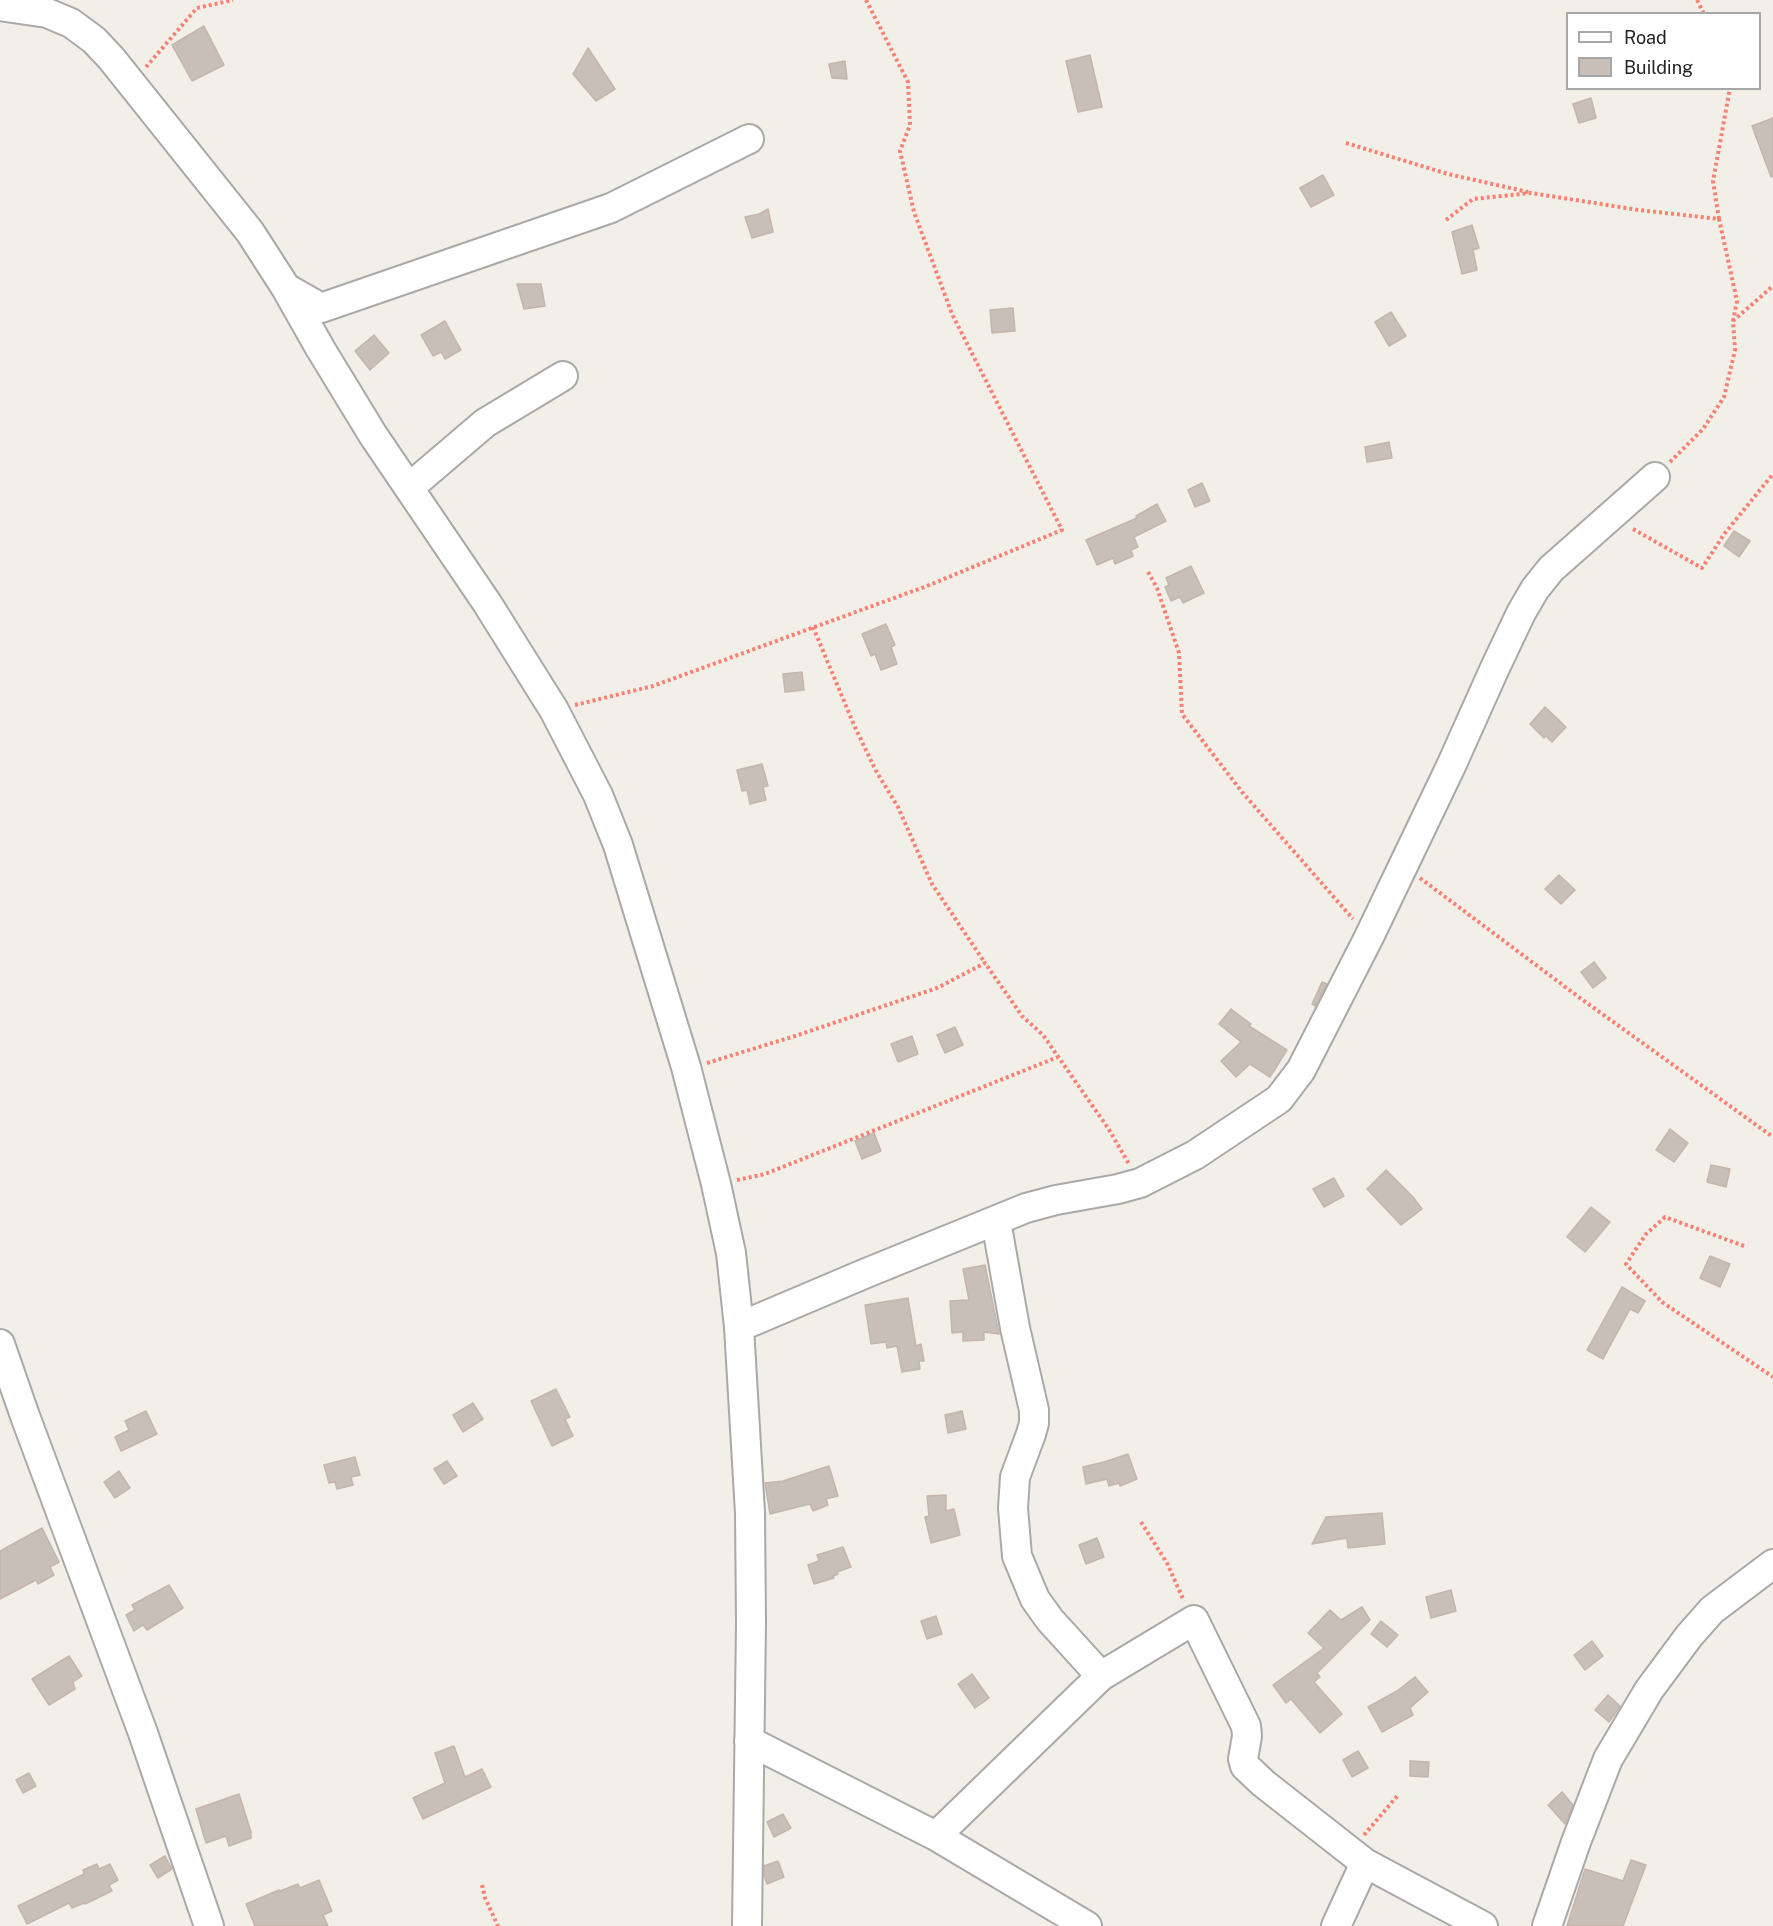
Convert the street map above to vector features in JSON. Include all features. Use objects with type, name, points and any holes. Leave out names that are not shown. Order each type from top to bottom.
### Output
[{"type":"street","points":[[0,6],[47,12],[71,23],[94,40],[111,57],[237,215],[286,288],[373,435],[487,603],[554,710],[598,795],[618,845],[686,1067],[731,1253],[739,1327],[750,1513],[747,1926]]},
{"type":"street","points":[[286,288],[321,308],[611,208],[749,139]]},
{"type":"street","points":[[410,487],[485,423],[563,376]]},
{"type":"street","points":[[739,1327],[1026,1209],[1056,1200],[1118,1190],[1140,1183],[1195,1155],[1279,1099],[1301,1070],[1369,938],[1521,613],[1535,589],[1551,569],[1655,477]]},
{"type":"street","points":[[996,1221],[1015,1328],[1034,1410],[1034,1423],[1015,1477],[1013,1508],[1017,1556],[1035,1599],[1050,1620],[1101,1676]]},
{"type":"street","points":[[0,1344],[143,1733],[209,1926]]},
{"type":"street","points":[[1547,1926],[1608,1759],[1649,1690],[1689,1636],[1712,1610],[1773,1564]]},
{"type":"street","points":[[936,1836],[1101,1676],[1194,1620],[1246,1726],[1243,1759],[1245,1766],[1263,1783],[1358,1857],[1483,1926]]},
{"type":"street","points":[[749,1741],[936,1836],[1087,1926]]},
{"type":"street","points":[[1336,1926],[1358,1857]]},
{"type":"path","points":[[131,83],[197,8],[233,0]]},
{"type":"path","points":[[554,710],[652,686],[927,586],[1062,530],[952,314],[914,212],[900,151],[910,125],[908,82],[866,0]]},
{"type":"path","points":[[1655,477],[1703,429],[1724,397],[1735,350],[1733,321],[1737,302],[1713,181],[1730,90]]},
{"type":"path","points":[[1347,143],[1448,174],[1532,193],[1639,210],[1719,219]]},
{"type":"path","points":[[1446,220],[1473,199],[1532,193]]},
{"type":"path","points":[[1733,321],[1773,286]]},
{"type":"path","points":[[1611,516],[1702,568],[1725,533],[1773,474]]},
{"type":"path","points":[[1148,572],[1157,588],[1179,653],[1182,714],[1242,792],[1369,938]]},
{"type":"path","points":[[813,627],[854,725],[876,771],[898,807],[932,884],[1022,1016],[1043,1035],[1108,1128],[1140,1183]]},
{"type":"path","points":[[1404,867],[1773,1137]]},
{"type":"path","points":[[686,1067],[698,1062],[707,1063],[718,1060],[902,1000],[937,987],[985,963]]},
{"type":"path","points":[[716,1185],[765,1174],[1058,1057]]},
{"type":"path","points":[[1744,1246],[1665,1217],[1646,1234],[1626,1264],[1662,1302],[1773,1377]]},
{"type":"path","points":[[1141,1522],[1167,1563],[1194,1620]]},
{"type":"path","points":[[1358,1857],[1399,1794]]},
{"type":"path","points":[[482,1885],[485,1898],[498,1926]]},
{"type":"building","points":[[204,26],[224,65],[192,81],[172,45]]},
{"type":"building","points":[[588,48],[615,89],[596,101],[573,74]]},
{"type":"building","points":[[1090,55],[1102,107],[1078,112],[1066,61]]},
{"type":"building","points":[[845,61],[847,79],[832,78],[829,64]]},
{"type":"building","points":[[1591,98],[1596,118],[1579,123],[1573,104]]},
{"type":"building","points":[[1773,118],[1773,176],[1771,177],[1752,126]]},
{"type":"building","points":[[1323,175],[1334,195],[1311,207],[1300,188]]},
{"type":"building","points":[[768,209],[773,232],[752,238],[745,217]]},
{"type":"building","points":[[1472,225],[1479,248],[1473,250],[1477,270],[1462,274],[1452,232]]},
{"type":"building","points":[[517,284],[541,284],[545,306],[524,309]]},
{"type":"building","points":[[1013,308],[1015,331],[992,333],[990,310]]},
{"type":"building","points":[[1391,312],[1406,336],[1389,346],[1375,322]]},
{"type":"building","points":[[445,321],[461,350],[445,359],[441,352],[433,356],[421,335]]},
{"type":"building","points":[[374,335],[389,353],[370,370],[355,351]]},
{"type":"building","points":[[1389,442],[1392,458],[1367,462],[1365,447]]},
{"type":"building","points":[[1202,483],[1210,501],[1195,507],[1188,490]]},
{"type":"building","points":[[1157,504],[1166,521],[1134,537],[1138,547],[1131,550],[1133,556],[1115,564],[1113,558],[1097,565],[1086,540],[1137,518],[1136,516]]},
{"type":"building","points":[[1734,531],[1750,541],[1739,557],[1724,546]]},
{"type":"building","points":[[1191,566],[1204,593],[1183,603],[1180,597],[1171,601],[1165,587],[1169,585],[1166,578]]},
{"type":"building","points":[[886,624],[895,645],[891,647],[897,664],[881,670],[875,654],[871,656],[862,634]]},
{"type":"building","points":[[802,672],[804,690],[785,692],[783,674]]},
{"type":"building","points":[[1545,707],[1566,727],[1552,742],[1546,736],[1544,738],[1530,724]]},
{"type":"building","points":[[762,764],[768,786],[763,787],[766,800],[750,804],[747,790],[742,791],[737,770]]},
{"type":"building","points":[[1559,875],[1575,890],[1561,904],[1545,889]]},
{"type":"building","points":[[1594,962],[1606,978],[1593,988],[1581,972]]},
{"type":"building","points":[[1322,982],[1327,984],[1315,1006],[1312,1004]]},
{"type":"building","points":[[1231,1009],[1251,1024],[1249,1026],[1287,1050],[1270,1077],[1250,1064],[1236,1077],[1221,1061],[1241,1042],[1219,1024]]},
{"type":"building","points":[[955,1027],[963,1045],[945,1053],[937,1035]]},
{"type":"building","points":[[912,1036],[918,1054],[898,1062],[891,1044]]},
{"type":"building","points":[[1670,1129],[1688,1143],[1674,1162],[1656,1150]]},
{"type":"building","points":[[874,1133],[881,1151],[862,1159],[855,1141]]},
{"type":"building","points":[[1711,1165],[1730,1169],[1726,1187],[1707,1182]]},
{"type":"building","points":[[1386,1170],[1422,1209],[1401,1225],[1367,1189]]},
{"type":"building","points":[[1334,1178],[1344,1196],[1324,1207],[1313,1189]]},
{"type":"building","points":[[1591,1207],[1610,1222],[1585,1252],[1567,1237]]},
{"type":"building","points":[[1710,1256],[1730,1264],[1720,1287],[1700,1278]]},
{"type":"building","points":[[985,1265],[999,1334],[984,1332],[984,1340],[963,1341],[963,1332],[952,1333],[950,1301],[969,1300],[963,1269]]},
{"type":"building","points":[[1622,1287],[1645,1301],[1638,1313],[1630,1309],[1603,1359],[1587,1350]]},
{"type":"building","points":[[908,1298],[916,1346],[921,1344],[924,1361],[919,1361],[920,1369],[902,1372],[897,1346],[887,1348],[886,1342],[871,1344],[865,1305]]},
{"type":"building","points":[[556,1389],[570,1417],[565,1419],[573,1436],[552,1446],[531,1401]]},
{"type":"building","points":[[473,1403],[483,1419],[463,1432],[453,1415]]},
{"type":"building","points":[[146,1411],[157,1434],[121,1451],[115,1437],[129,1430],[125,1421]]},
{"type":"building","points":[[962,1411],[966,1429],[948,1433],[945,1415]]},
{"type":"building","points":[[1128,1454],[1137,1479],[1120,1486],[1119,1483],[1109,1486],[1107,1479],[1086,1484],[1083,1467]]},
{"type":"building","points":[[355,1457],[360,1475],[351,1477],[353,1485],[337,1489],[335,1482],[329,1483],[324,1465]]},
{"type":"building","points":[[447,1461],[457,1476],[444,1484],[434,1469]]},
{"type":"building","points":[[829,1466],[838,1496],[826,1499],[828,1505],[813,1511],[810,1504],[770,1514],[765,1483],[783,1481]]},
{"type":"building","points":[[119,1471],[130,1488],[115,1498],[104,1482]]},
{"type":"building","points":[[946,1495],[946,1511],[954,1509],[960,1535],[931,1543],[925,1517],[929,1516],[927,1496]]},
{"type":"building","points":[[1382,1513],[1385,1544],[1348,1548],[1347,1538],[1312,1544],[1326,1517]]},
{"type":"building","points":[[42,1528],[59,1562],[50,1567],[54,1575],[38,1584],[36,1580],[0,1599],[0,1551]]},
{"type":"building","points":[[1097,1538],[1104,1557],[1086,1564],[1079,1545]]},
{"type":"building","points":[[843,1547],[851,1567],[837,1572],[834,1578],[814,1584],[808,1565],[819,1561],[817,1555]]},
{"type":"building","points":[[169,1585],[183,1608],[147,1630],[143,1625],[134,1631],[126,1615],[135,1610],[132,1605]]},
{"type":"building","points":[[1451,1590],[1456,1611],[1431,1618],[1426,1597]]},
{"type":"building","points":[[1362,1607],[1370,1620],[1317,1673],[1320,1677],[1314,1682],[1342,1714],[1320,1733],[1291,1699],[1286,1703],[1273,1685],[1324,1648],[1308,1633],[1330,1610],[1341,1620]]},
{"type":"building","points":[[936,1616],[942,1634],[927,1639],[921,1621]]},
{"type":"building","points":[[1381,1621],[1398,1635],[1387,1647],[1371,1634]]},
{"type":"building","points":[[1592,1641],[1603,1656],[1585,1670],[1574,1655]]},
{"type":"building","points":[[69,1656],[82,1676],[73,1682],[75,1689],[49,1705],[32,1679]]},
{"type":"building","points":[[972,1674],[989,1698],[975,1708],[958,1684]]},
{"type":"building","points":[[1415,1677],[1428,1692],[1410,1708],[1413,1715],[1382,1732],[1368,1707],[1397,1691]]},
{"type":"building","points":[[1608,1695],[1620,1706],[1609,1722],[1595,1710]]},
{"type":"building","points":[[454,1746],[465,1777],[482,1769],[491,1787],[423,1819],[413,1798],[445,1783],[435,1753]]},
{"type":"building","points":[[1358,1751],[1368,1768],[1352,1777],[1343,1760]]},
{"type":"building","points":[[1410,1761],[1429,1762],[1428,1777],[1410,1776]]},
{"type":"building","points":[[29,1773],[36,1786],[23,1793],[16,1780]]},
{"type":"building","points":[[1562,1792],[1573,1805],[1565,1824],[1548,1805]]},
{"type":"building","points":[[239,1794],[251,1838],[229,1846],[226,1836],[206,1843],[196,1809]]},
{"type":"building","points":[[783,1814],[791,1828],[774,1837],[767,1822]]},
{"type":"building","points":[[165,1856],[172,1869],[158,1878],[150,1865]]},
{"type":"building","points":[[1631,1860],[1646,1865],[1623,1926],[1567,1926],[1585,1869],[1623,1881]]},
{"type":"building","points":[[778,1861],[784,1877],[767,1884],[764,1866]]},
{"type":"building","points":[[97,1864],[99,1869],[110,1864],[118,1880],[109,1885],[112,1891],[72,1908],[69,1903],[27,1924],[18,1906],[84,1874],[83,1870]]},
{"type":"building","points":[[319,1880],[332,1911],[323,1915],[328,1926],[255,1926],[246,1904],[279,1890],[298,1884],[300,1888]]}]
